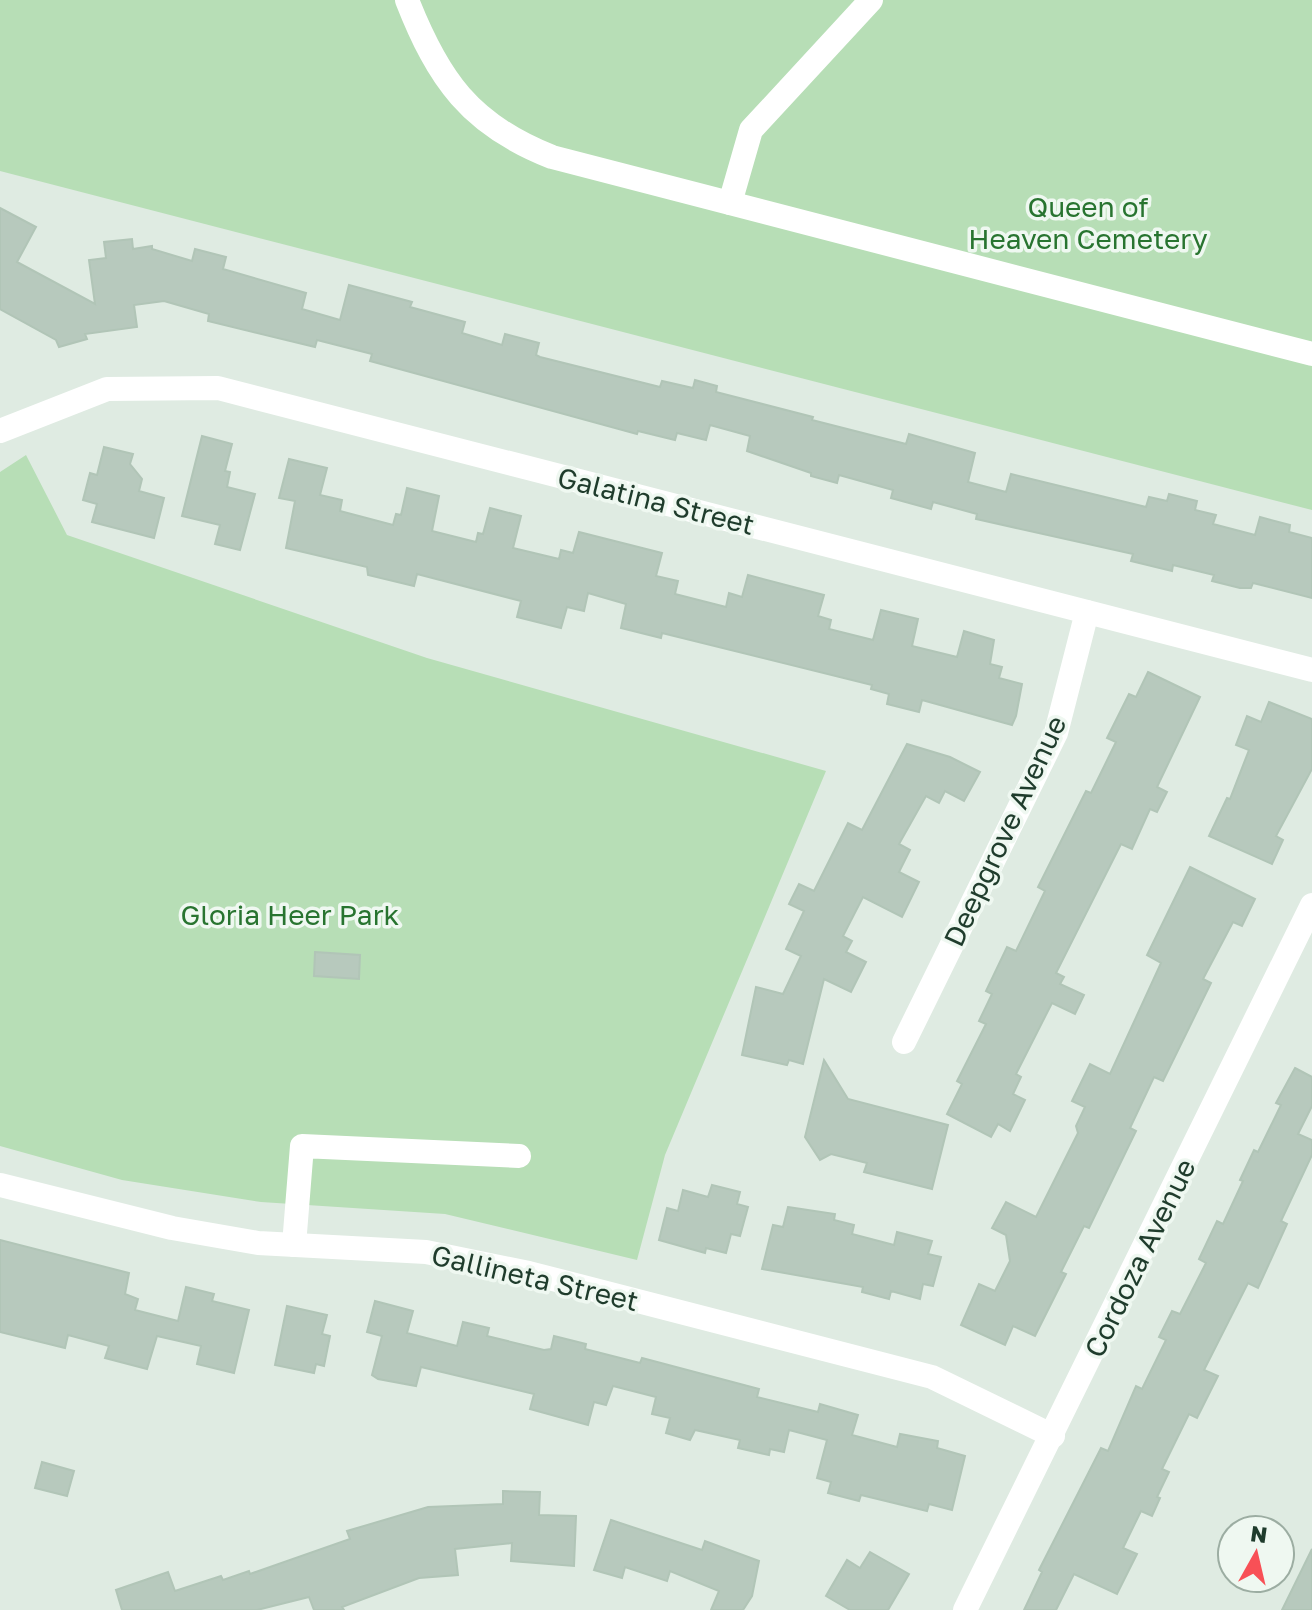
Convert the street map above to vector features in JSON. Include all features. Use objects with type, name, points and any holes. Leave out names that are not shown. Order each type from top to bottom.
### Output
[{"type":"street","points":[[407,0],[441,75],[463,102],[492,128],[552,157],[1312,354]]},
{"type":"street","points":[[730,203],[751,130],[871,0]]},
{"type":"street","name":"Galatina Street","points":[[0,431],[107,389],[218,388],[1312,670]]},
{"type":"street","name":"Deepgrove Avenue","points":[[904,1042],[1056,733],[1087,612]]},
{"type":"street","name":"Cordoza Avenue","points":[[965,1610],[1312,905]]},
{"type":"street","points":[[294,1245],[302,1146],[519,1156]]},
{"type":"street","name":"Gallineta Street","points":[[0,1185],[172,1228],[258,1243],[426,1252],[529,1273],[932,1377],[1053,1436]]},
{"type":"green space","name":"Queen of Heaven Cemetery","points":[[0,0],[1312,0],[1312,510],[0,171]]},
{"type":"green space","name":"Gloria Heer Park","points":[[26,455],[67,535],[427,658],[826,771],[665,1155],[637,1260],[445,1214],[261,1202],[122,1180],[0,1146],[0,472]]},
{"type":"building","points":[[0,208],[36,227],[17,262],[95,304],[89,260],[106,258],[104,242],[132,239],[133,249],[152,246],[152,249],[192,261],[195,249],[226,257],[223,269],[306,293],[302,309],[340,320],[349,285],[412,302],[410,307],[465,322],[462,333],[502,345],[505,334],[539,343],[536,355],[540,357],[660,387],[662,381],[693,388],[695,380],[717,386],[716,392],[813,417],[812,420],[906,444],[909,434],[975,453],[968,482],[1006,492],[1011,474],[1146,507],[1149,497],[1167,501],[1169,494],[1197,501],[1195,510],[1216,515],[1213,524],[1255,535],[1260,517],[1290,525],[1289,532],[1312,538],[1312,598],[1253,583],[1251,588],[1240,588],[1212,581],[1214,575],[1173,565],[1172,571],[1131,561],[1133,554],[976,519],[977,514],[933,502],[931,509],[891,498],[893,490],[839,475],[837,483],[811,476],[811,473],[747,451],[750,436],[710,425],[706,440],[677,433],[675,440],[638,431],[637,434],[370,361],[372,354],[317,340],[315,347],[208,321],[209,314],[164,301],[134,305],[137,327],[85,334],[87,339],[59,347],[56,340],[0,309]]},
{"type":"building","points":[[202,436],[232,444],[225,471],[230,472],[227,487],[255,494],[240,550],[215,544],[220,525],[182,516]]},
{"type":"building","points":[[104,447],[133,454],[130,464],[142,479],[139,491],[164,498],[154,538],[92,522],[97,504],[83,500],[90,473],[97,475]]},
{"type":"building","points":[[289,459],[327,468],[320,495],[342,500],[340,511],[393,525],[396,514],[401,515],[407,488],[439,496],[432,531],[476,542],[478,533],[483,534],[490,508],[521,516],[513,548],[559,559],[561,550],[573,553],[579,532],[662,553],[656,576],[678,581],[675,594],[726,607],[729,593],[742,597],[748,575],[824,595],[818,616],[831,620],[829,629],[873,640],[881,610],[918,619],[912,646],[957,657],[964,631],[994,640],[990,664],[1002,667],[999,678],[1022,684],[1016,716],[1012,725],[922,700],[919,712],[887,704],[889,694],[871,689],[872,685],[662,633],[661,638],[621,628],[626,604],[588,593],[584,611],[567,607],[561,628],[517,617],[521,601],[417,574],[414,586],[368,575],[367,567],[286,548],[295,501],[279,498]]},
{"type":"building","points":[[1148,672],[1200,697],[1157,787],[1167,792],[1157,812],[1150,809],[1132,849],[1121,844],[1056,973],[1064,977],[1060,984],[1084,995],[1075,1014],[1052,1003],[1016,1074],[1021,1077],[1013,1094],[1025,1100],[1010,1131],[998,1124],[991,1137],[947,1114],[962,1084],[957,1081],[986,1024],[979,1021],[992,994],[986,991],[1007,947],[1016,951],[1045,891],[1038,887],[1086,791],[1091,793],[1116,742],[1107,738],[1129,694],[1136,697]]},
{"type":"building","points":[[1269,702],[1312,719],[1312,769],[1276,836],[1283,840],[1272,864],[1209,836],[1227,798],[1230,799],[1249,750],[1236,745],[1247,716],[1261,722]]},
{"type":"building","points":[[907,744],[950,757],[980,772],[964,801],[945,791],[939,803],[926,796],[899,844],[910,850],[899,872],[919,882],[902,917],[863,897],[843,936],[852,941],[846,952],[866,962],[851,992],[824,979],[803,1064],[789,1060],[787,1065],[742,1055],[756,987],[783,994],[801,956],[786,949],[804,911],[789,904],[799,884],[814,891],[848,823],[862,830]]},
{"type":"building","points":[[1190,867],[1255,899],[1242,926],[1233,922],[1203,979],[1211,983],[1163,1081],[1154,1077],[1130,1128],[1136,1131],[1089,1228],[1084,1226],[1061,1272],[1066,1274],[1035,1336],[1013,1326],[1005,1345],[961,1325],[979,1284],[995,1291],[1010,1261],[1006,1235],[992,1228],[1006,1202],[1036,1217],[1078,1133],[1076,1126],[1085,1107],[1072,1101],[1090,1064],[1110,1074],[1161,963],[1147,955]]},
{"type":"building","points":[[315,952],[360,955],[359,979],[314,976]]},
{"type":"building","points":[[824,1060],[848,1099],[948,1125],[932,1189],[864,1172],[867,1163],[831,1154],[820,1160],[805,1137]]},
{"type":"building","points":[[1295,1068],[1312,1077],[1312,1106],[1298,1134],[1312,1140],[1312,1155],[1281,1221],[1287,1224],[1258,1288],[1248,1283],[1204,1370],[1218,1376],[1197,1418],[1189,1414],[1162,1469],[1169,1472],[1152,1516],[1141,1511],[1123,1548],[1137,1554],[1117,1594],[1074,1574],[1056,1610],[1024,1610],[1042,1572],[1039,1570],[1101,1448],[1108,1451],[1136,1386],[1142,1389],[1166,1340],[1159,1337],[1172,1311],[1180,1314],[1206,1263],[1199,1259],[1217,1221],[1223,1224],[1243,1181],[1240,1180],[1254,1150],[1258,1152],[1281,1105],[1276,1103]]},
{"type":"building","points":[[712,1185],[740,1192],[737,1204],[748,1207],[740,1236],[731,1234],[726,1253],[706,1248],[705,1253],[659,1240],[667,1208],[678,1211],[683,1190],[708,1197]]},
{"type":"building","points":[[788,1207],[835,1214],[834,1220],[854,1225],[852,1234],[894,1245],[897,1232],[932,1241],[928,1254],[941,1257],[933,1286],[923,1284],[920,1299],[891,1291],[889,1299],[862,1292],[863,1287],[762,1269],[773,1225],[783,1227]]},
{"type":"building","points":[[0,1240],[129,1273],[125,1294],[138,1299],[135,1310],[178,1321],[186,1287],[214,1294],[212,1301],[249,1310],[234,1373],[197,1364],[201,1346],[157,1336],[147,1369],[105,1358],[109,1346],[68,1335],[65,1348],[0,1332]]},
{"type":"building","points":[[375,1301],[413,1311],[407,1333],[457,1346],[463,1322],[489,1328],[487,1336],[544,1350],[551,1349],[554,1336],[586,1344],[585,1349],[640,1363],[642,1358],[759,1389],[757,1397],[818,1412],[820,1404],[858,1415],[852,1435],[897,1447],[900,1434],[938,1441],[937,1448],[965,1456],[952,1510],[929,1504],[927,1511],[861,1495],[859,1501],[828,1493],[831,1482],[817,1478],[827,1440],[789,1430],[784,1452],[770,1449],[769,1455],[738,1448],[740,1440],[695,1430],[690,1440],[666,1433],[670,1418],[652,1414],[656,1397],[613,1386],[606,1405],[594,1402],[588,1425],[530,1409],[534,1394],[421,1367],[416,1386],[378,1379],[372,1375],[382,1336],[367,1332]]},
{"type":"building","points":[[287,1306],[327,1315],[322,1334],[330,1336],[324,1366],[316,1364],[314,1373],[275,1365]]},
{"type":"building","points":[[42,1462],[74,1471],[67,1496],[35,1488]]},
{"type":"building","points":[[503,1491],[540,1492],[539,1515],[576,1516],[574,1566],[511,1561],[512,1543],[455,1549],[458,1575],[419,1578],[342,1607],[344,1610],[314,1610],[309,1597],[257,1610],[122,1610],[116,1590],[168,1572],[175,1591],[221,1576],[223,1580],[249,1571],[250,1574],[350,1539],[347,1531],[428,1507],[503,1504]]},
{"type":"building","points":[[611,1520],[702,1550],[705,1541],[759,1561],[752,1596],[743,1610],[711,1610],[719,1591],[670,1571],[667,1581],[625,1567],[622,1578],[594,1570]]},
{"type":"building","points":[[1312,1549],[1312,1610],[1282,1610],[1290,1594],[1296,1594],[1296,1582]]},
{"type":"building","points":[[870,1552],[909,1574],[888,1610],[850,1610],[826,1596],[847,1560],[860,1568]]}]
